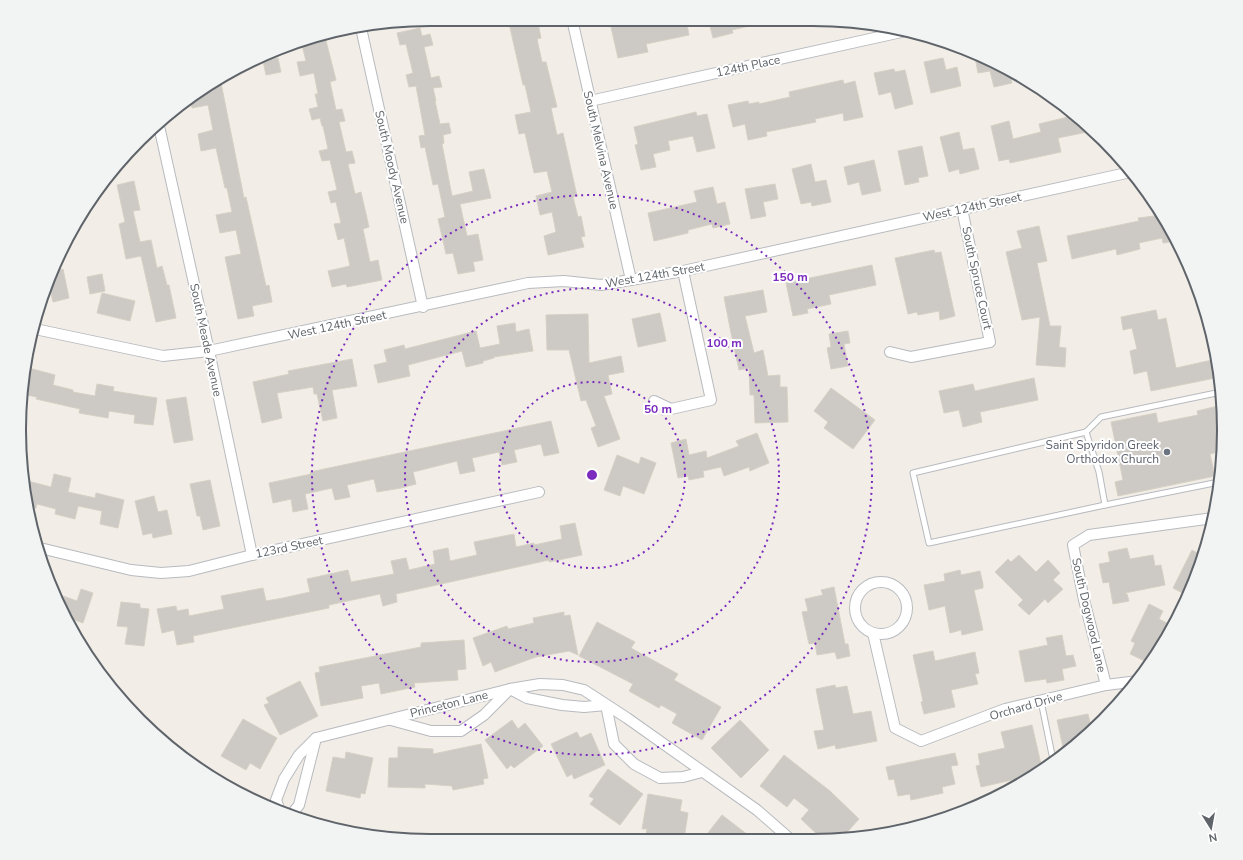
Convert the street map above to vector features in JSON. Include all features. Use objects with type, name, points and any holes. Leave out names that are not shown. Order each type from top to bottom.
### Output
[{"type":"street","name":"South Melvina Avenue","points":[[574,26],[631,280]]},
{"type":"street","name":"South Moody Avenue","points":[[361,32],[422,307]]},
{"type":"street","name":"124th Place","points":[[590,101],[892,34]]},
{"type":"street","name":"South Meade Avenue","points":[[160,130],[252,555]]},
{"type":"street","name":"West 124th Street","points":[[39,330],[163,356],[209,351],[422,307],[528,283],[564,281],[602,285],[683,271],[962,208],[1125,173]]},
{"type":"street","name":"South Spruce Court","points":[[890,352],[911,357],[990,342],[962,208]]},
{"type":"street","points":[[654,401],[671,409],[711,400],[683,271]]},
{"type":"street","name":"123rd Street","points":[[44,549],[131,570],[161,573],[189,571],[252,555],[539,492]]},
{"type":"street","name":"South Dogwood Lane","points":[[1106,685],[1084,600],[1073,545],[1089,535],[1207,519]]},
{"type":"street","points":[[877,583],[889,584],[897,588],[903,595],[907,603],[907,612],[899,627],[891,632],[882,634],[874,633],[866,629],[858,620],[855,608],[856,600],[866,587],[877,583]]},
{"type":"street","name":"Orchard Drive","points":[[874,633],[895,728],[921,741],[1005,709],[1106,685],[1129,682]]},
{"type":"street","name":"Princeton Lane","points":[[316,738],[510,689],[540,684],[563,685],[584,690],[627,718],[757,810],[784,834]]},
{"type":"street","points":[[510,689],[527,698],[562,705],[584,707],[606,705],[614,744],[634,764],[660,778],[683,777],[702,772]]},
{"type":"street","name":"Princeton Lane","points":[[389,720],[431,732],[461,731],[484,715],[510,689]]},
{"type":"street","points":[[277,804],[276,800],[284,779],[299,755],[316,738]]},
{"type":"street","points":[[294,811],[299,805],[316,738]]},
{"type":"lane","points":[[1214,483],[929,542],[914,473],[1086,432],[1101,417],[1215,393]]},
{"type":"lane","points":[[1086,432],[1099,472],[1105,505]]},
{"type":"lane","points":[[1041,701],[1052,755]]},
{"type":"building","points":[[510,26],[539,26],[541,38],[537,39],[542,62],[546,62],[557,107],[551,108],[557,135],[563,133],[577,196],[573,197],[578,217],[581,216],[585,236],[581,237],[584,247],[548,255],[544,236],[556,232],[552,212],[540,215],[536,196],[552,192],[547,171],[534,173],[525,133],[519,134],[515,115],[531,112],[525,85],[523,85]]},
{"type":"building","points":[[687,26],[689,35],[646,44],[648,52],[618,58],[611,27]]},
{"type":"building","points":[[710,26],[750,26],[732,30],[733,33],[713,38]]},
{"type":"building","points":[[420,28],[422,36],[430,34],[433,45],[424,47],[431,78],[439,76],[442,87],[433,88],[440,124],[449,123],[451,133],[443,135],[444,143],[442,144],[452,196],[473,191],[469,172],[484,169],[491,198],[460,204],[467,236],[478,234],[483,260],[473,262],[475,271],[458,274],[453,253],[446,254],[438,219],[445,217],[438,184],[433,185],[425,147],[421,148],[419,136],[425,135],[416,86],[409,87],[406,75],[413,73],[406,44],[400,45],[397,33]]},
{"type":"building","points":[[326,40],[336,80],[330,82],[336,110],[342,109],[345,121],[339,122],[346,152],[352,151],[355,163],[348,164],[355,194],[361,192],[369,227],[363,229],[370,262],[378,260],[382,280],[347,287],[346,284],[332,287],[328,271],[350,266],[344,238],[338,240],[334,224],[341,223],[336,202],[331,203],[328,192],[337,190],[330,160],[322,161],[319,151],[328,149],[323,126],[320,118],[312,120],[309,109],[318,107],[315,94],[318,94],[314,73],[300,76],[297,62],[306,61],[302,46]]},
{"type":"building","points":[[278,58],[281,72],[266,75],[263,62]]},
{"type":"building","points":[[943,58],[946,70],[957,67],[961,86],[931,93],[924,62]]},
{"type":"building","points":[[976,60],[1011,78],[1012,83],[994,87],[990,71],[978,73]]},
{"type":"building","points":[[894,69],[895,72],[905,70],[913,104],[895,109],[891,92],[879,95],[874,73]]},
{"type":"building","points":[[843,80],[844,84],[855,81],[863,117],[844,121],[843,113],[815,119],[816,122],[766,132],[767,136],[748,140],[745,124],[733,127],[728,105],[748,101],[749,104],[759,102],[759,104],[790,97],[789,92]]},
{"type":"building","points":[[221,84],[244,198],[246,197],[266,286],[269,285],[272,302],[252,306],[254,316],[238,319],[225,257],[241,254],[236,230],[220,233],[216,215],[232,212],[227,188],[225,188],[216,148],[201,151],[198,134],[213,130],[208,105],[192,108],[191,104]]},
{"type":"building","points":[[696,112],[697,116],[707,114],[715,148],[697,152],[693,136],[668,141],[670,150],[653,154],[656,167],[641,170],[635,145],[638,144],[634,127]]},
{"type":"building","points":[[1068,117],[1086,132],[1058,138],[1061,152],[1010,163],[1009,159],[999,161],[991,126],[1009,121],[1013,139],[1041,132],[1039,124]]},
{"type":"building","points":[[959,132],[963,150],[974,148],[979,169],[960,174],[959,169],[949,172],[940,137]]},
{"type":"building","points":[[922,146],[928,176],[918,178],[919,182],[905,185],[898,151]]},
{"type":"building","points":[[874,160],[881,191],[862,195],[859,182],[848,185],[844,167]]},
{"type":"building","points":[[811,164],[815,182],[826,180],[831,202],[812,206],[811,202],[801,204],[792,169]]},
{"type":"building","points":[[134,181],[140,210],[133,211],[140,242],[151,240],[157,268],[162,266],[167,285],[169,285],[176,318],[156,322],[141,256],[126,259],[119,224],[125,222],[117,185]]},
{"type":"building","points":[[775,184],[778,199],[763,202],[766,216],[751,219],[745,189]]},
{"type":"building","points":[[713,187],[717,204],[725,202],[730,224],[713,228],[712,224],[688,230],[688,233],[654,241],[648,213],[697,202],[694,191]]},
{"type":"building","points":[[1155,216],[1170,242],[1163,243],[1162,238],[1139,243],[1140,249],[1117,255],[1116,249],[1072,259],[1067,236],[1139,221],[1138,218]]},
{"type":"building","points":[[1039,226],[1047,261],[1037,263],[1050,326],[1061,326],[1059,347],[1066,348],[1065,367],[1036,365],[1040,317],[1022,320],[1006,252],[1022,248],[1017,231]]},
{"type":"building","points":[[934,250],[935,253],[941,252],[955,316],[940,320],[939,311],[918,315],[917,312],[908,314],[895,258]]},
{"type":"building","points":[[872,265],[876,285],[829,295],[831,304],[807,309],[808,313],[793,316],[786,283]]},
{"type":"building","points":[[63,269],[69,298],[53,302],[50,291],[59,270]]},
{"type":"building","points":[[102,274],[105,291],[90,294],[87,277]]},
{"type":"building","points":[[763,290],[767,312],[745,316],[754,353],[763,350],[768,376],[780,375],[780,387],[787,387],[788,422],[755,423],[754,395],[750,395],[749,368],[739,370],[724,297]]},
{"type":"building","points":[[102,293],[135,301],[130,321],[97,313]]},
{"type":"building","points":[[1156,310],[1158,320],[1166,318],[1176,368],[1211,360],[1214,378],[1151,391],[1147,371],[1134,374],[1130,351],[1137,349],[1132,328],[1123,330],[1121,317]]},
{"type":"building","points":[[660,313],[666,341],[638,347],[632,319]]},
{"type":"building","points":[[588,314],[589,363],[621,356],[624,372],[608,375],[612,394],[604,396],[620,439],[598,447],[591,428],[596,426],[586,400],[581,401],[569,350],[547,350],[546,315]]},
{"type":"building","points":[[515,323],[516,332],[529,329],[533,351],[494,357],[483,361],[483,363],[466,367],[462,351],[408,365],[410,376],[378,383],[374,365],[387,362],[384,350],[404,345],[405,349],[476,331],[480,348],[500,344],[497,326]]},
{"type":"building","points":[[848,331],[850,343],[844,344],[848,366],[831,369],[827,348],[831,347],[829,334]]},
{"type":"building","points":[[352,359],[357,386],[332,390],[337,418],[323,421],[317,394],[314,394],[313,387],[277,393],[282,418],[262,423],[253,382],[289,374],[288,371]]},
{"type":"building","points":[[31,369],[55,375],[53,385],[73,390],[73,392],[95,396],[97,384],[114,387],[113,391],[157,398],[153,425],[134,423],[135,415],[109,411],[108,418],[79,413],[80,409],[36,399],[37,397],[28,395]]},
{"type":"building","points":[[1034,378],[1038,400],[980,412],[982,422],[963,427],[959,410],[944,413],[939,391],[973,384],[975,391]]},
{"type":"building","points":[[831,388],[875,420],[853,449],[824,428],[828,422],[814,411]]},
{"type":"building","points":[[186,397],[193,440],[174,443],[166,400]]},
{"type":"building","name":"Saint Spyridon Greek Orthodox Church","points":[[1216,406],[1216,453],[1210,454],[1215,476],[1118,496],[1115,482],[1123,480],[1111,422],[1156,413],[1158,423],[1198,415],[1197,411]]},
{"type":"building","points":[[551,421],[559,453],[544,456],[541,444],[514,450],[517,462],[502,465],[499,452],[472,458],[475,471],[460,474],[457,461],[413,472],[416,484],[401,488],[377,492],[374,479],[347,485],[350,497],[335,500],[332,488],[305,494],[308,509],[293,512],[291,499],[273,503],[269,483],[311,474],[310,472]]},
{"type":"building","points":[[757,433],[769,463],[750,471],[749,467],[724,476],[721,467],[703,471],[704,477],[689,480],[688,476],[678,478],[671,443],[686,439],[689,455],[706,451],[707,458],[739,446],[736,441]]},
{"type":"building","points":[[617,455],[639,464],[641,457],[656,463],[644,494],[623,486],[620,496],[604,490]]},
{"type":"building","points":[[54,474],[71,478],[68,492],[95,498],[96,493],[124,500],[118,528],[100,524],[102,511],[78,506],[75,519],[55,514],[56,509],[37,504],[36,508],[34,508],[29,481],[51,487]]},
{"type":"building","points":[[210,480],[220,526],[203,530],[200,516],[197,516],[190,484]]},
{"type":"building","points":[[154,496],[158,512],[167,510],[172,534],[153,538],[152,533],[143,535],[135,501]]},
{"type":"building","points":[[575,523],[582,555],[549,562],[549,560],[396,594],[397,602],[383,606],[380,594],[329,605],[329,608],[193,636],[194,642],[177,645],[174,630],[162,633],[157,609],[176,606],[177,611],[188,609],[189,616],[224,609],[221,596],[263,588],[266,601],[283,598],[310,592],[307,579],[348,570],[351,582],[394,574],[391,561],[406,558],[409,570],[435,564],[433,551],[448,548],[450,561],[477,555],[474,542],[514,534],[516,547],[534,543],[534,545],[562,539],[560,526]]},
{"type":"building","points":[[1127,548],[1130,559],[1153,555],[1155,566],[1161,565],[1165,585],[1125,593],[1127,594],[1129,601],[1113,604],[1109,582],[1103,583],[1099,564],[1110,562],[1108,552]]},
{"type":"building","points":[[1192,550],[1198,553],[1182,593],[1173,588]]},
{"type":"building","points":[[1019,555],[1036,572],[1048,560],[1060,573],[1053,580],[1063,589],[1048,603],[1045,599],[1029,615],[1018,605],[1023,600],[995,572],[1008,559],[1011,562]]},
{"type":"building","points":[[960,570],[961,575],[980,571],[983,584],[983,588],[974,590],[983,630],[962,635],[961,630],[950,633],[945,606],[929,610],[924,585],[945,581],[944,574]]},
{"type":"building","points":[[834,587],[845,644],[848,644],[850,656],[837,659],[835,652],[817,655],[815,643],[809,644],[802,612],[808,611],[805,599],[823,595],[821,590]]},
{"type":"building","points":[[81,589],[93,593],[83,623],[73,619],[62,595],[77,601]]},
{"type":"building","points":[[121,602],[140,604],[140,608],[149,609],[144,646],[125,644],[128,627],[117,626]]},
{"type":"building","points":[[1149,604],[1163,611],[1159,619],[1168,623],[1144,661],[1130,654],[1135,643],[1131,641]]},
{"type":"building","points":[[564,612],[564,616],[570,615],[578,655],[569,651],[536,657],[495,672],[491,662],[483,666],[473,638],[507,626],[508,629],[534,623],[533,618]]},
{"type":"building","points":[[597,622],[635,642],[631,648],[678,674],[674,680],[721,707],[702,740],[672,723],[677,714],[661,705],[659,708],[629,691],[633,684],[579,656]]},
{"type":"building","points":[[1062,635],[1066,656],[1073,655],[1076,666],[1062,669],[1064,680],[1047,683],[1046,679],[1025,682],[1019,651],[1048,645],[1046,638]]},
{"type":"building","points":[[464,640],[466,669],[457,670],[458,680],[414,683],[415,687],[381,694],[379,683],[361,686],[363,698],[321,706],[315,673],[320,672],[319,667],[421,647],[421,643]]},
{"type":"building","points":[[933,651],[935,661],[975,652],[979,673],[975,674],[978,684],[951,690],[955,707],[924,714],[921,702],[923,701],[913,655]]},
{"type":"building","points":[[300,681],[318,716],[280,735],[264,705],[269,703],[266,698]]},
{"type":"building","points":[[835,685],[836,688],[847,686],[853,714],[871,711],[877,741],[836,749],[835,745],[818,749],[814,731],[824,730],[816,689]]},
{"type":"building","points":[[1088,714],[1090,724],[1063,748],[1057,720]]},
{"type":"building","points":[[243,719],[277,738],[260,769],[250,763],[246,770],[221,756]]},
{"type":"building","points":[[512,720],[518,729],[525,723],[543,746],[514,768],[511,765],[507,769],[485,740]]},
{"type":"building","points":[[740,720],[769,750],[741,778],[711,748]]},
{"type":"building","points":[[1032,725],[1041,763],[1036,765],[1036,766],[1017,779],[981,787],[976,766],[980,765],[978,754],[1005,748],[1001,732]]},
{"type":"building","points":[[577,732],[580,738],[591,733],[605,765],[574,779],[572,774],[567,777],[551,744]]},
{"type":"building","points":[[481,744],[488,778],[483,779],[484,784],[453,790],[452,786],[425,784],[425,788],[388,787],[389,758],[398,758],[398,747],[433,749],[433,754]]},
{"type":"building","points":[[346,752],[373,758],[365,794],[361,793],[360,798],[326,791],[333,757],[345,759]]},
{"type":"building","points":[[955,753],[958,765],[951,766],[955,784],[942,787],[943,793],[911,800],[910,794],[898,796],[894,779],[889,780],[886,767]]},
{"type":"building","points":[[784,755],[830,791],[859,819],[847,832],[817,834],[801,819],[809,810],[794,798],[787,807],[760,786]]},
{"type":"building","points":[[608,769],[643,794],[620,825],[590,804],[594,799],[589,796]]},
{"type":"building","points":[[648,794],[682,800],[680,811],[688,813],[685,834],[646,834],[647,829],[642,829]]},
{"type":"building","points":[[722,815],[747,834],[707,834]]},
{"type":"place","name":"Saint Spyridon Greek Orthodox Church","points":[[1167,452]]}]
